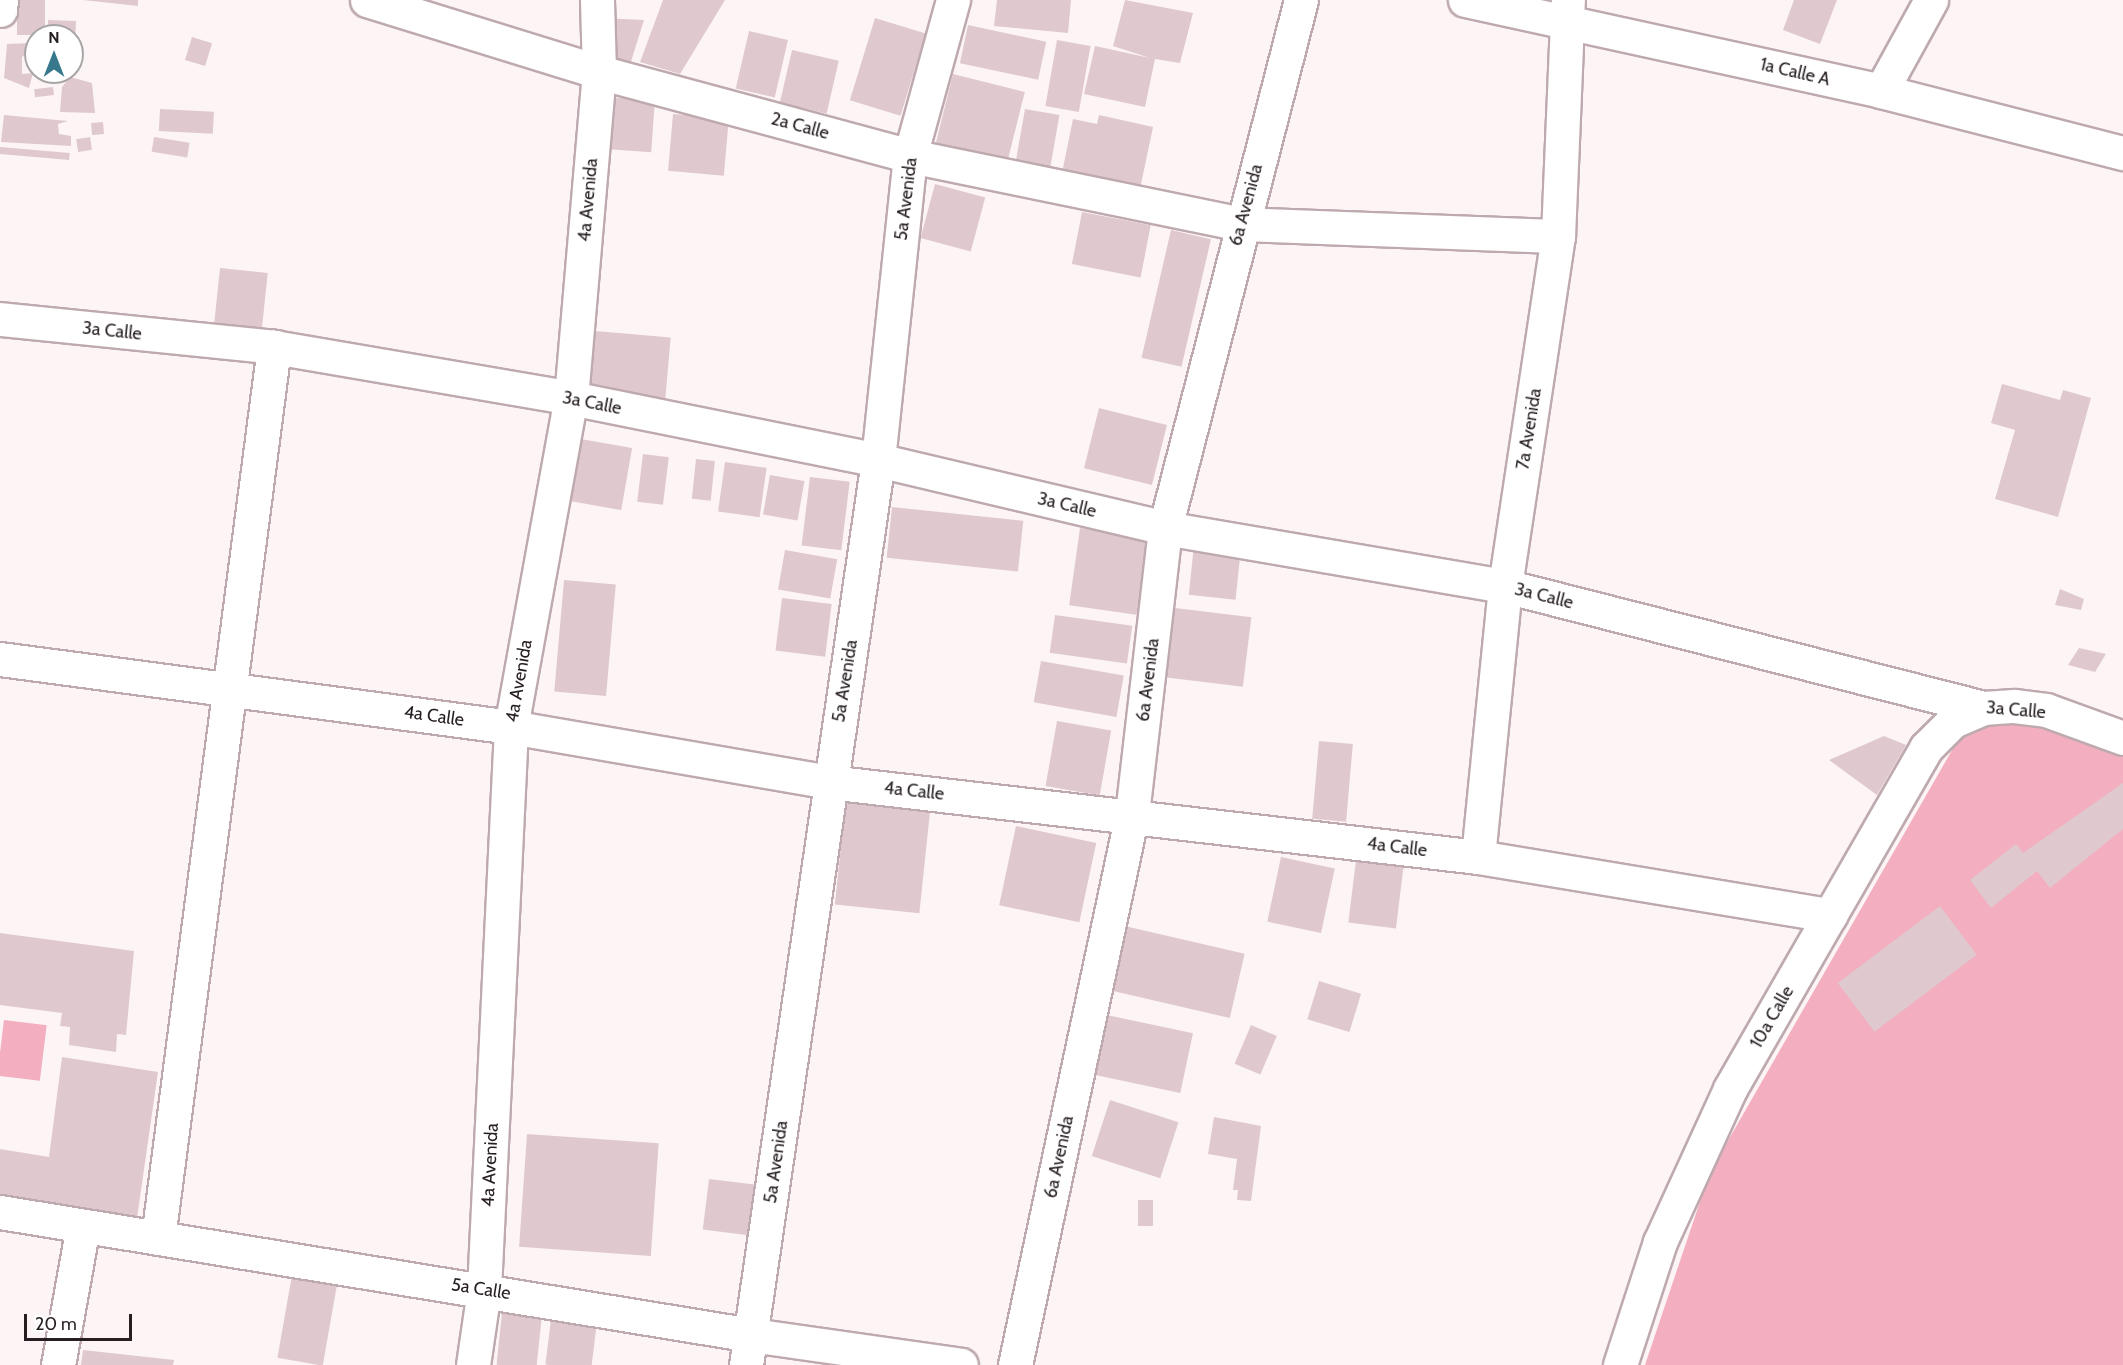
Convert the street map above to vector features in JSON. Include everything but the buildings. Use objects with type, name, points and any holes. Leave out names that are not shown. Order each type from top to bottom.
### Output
[{"type":"street","points":[[0,10],[2,0]]},
{"type":"street","name":"2a Calle","points":[[367,0],[599,72],[910,156],[1241,224],[1558,236]]},
{"type":"street","name":"4a Avenida","points":[[473,1365],[484,1290],[511,727],[571,398],[599,72],[597,0]]},
{"type":"street","name":"5a Avenida","points":[[748,1350],[829,782],[878,460],[910,156],[953,0]]},
{"type":"street","name":"6a Avenida","points":[[1015,1365],[1132,814],[1165,528],[1241,224],[1302,0]]},
{"type":"street","name":"1a Calle A","points":[[1465,0],[1568,11],[2123,153]]},
{"type":"street","points":[[1881,92],[1931,0]]},
{"type":"street","name":"7a Avenida","points":[[1478,857],[1505,586],[1558,236],[1568,11]]},
{"type":"street","name":"3a Calle","points":[[0,319],[274,347],[571,398],[878,460],[1165,528],[1505,586],[1983,708],[2046,710],[2123,738]]},
{"type":"street","points":[[158,1238],[232,689],[274,347]]},
{"type":"street","name":"4a Calle","points":[[0,659],[511,727],[829,782],[1132,814],[1478,857],[1830,915]]},
{"type":"street","name":"10a Calle","points":[[1620,1365],[1660,1242],[1726,1099],[1926,748],[1953,722],[1983,708]]},
{"type":"street","name":"5a Calle","points":[[0,1212],[484,1290],[748,1350],[962,1365]]},
{"type":"street","points":[[58,1365],[83,1226]]},
{"type":"shaded area","points":[[2017,717],[2123,750],[2123,1365],[1645,1365],[1710,1172],[1959,738],[1990,720]]},
{"type":"shaded area","points":[[4,1020],[47,1025],[40,1081],[0,1076]]}]
